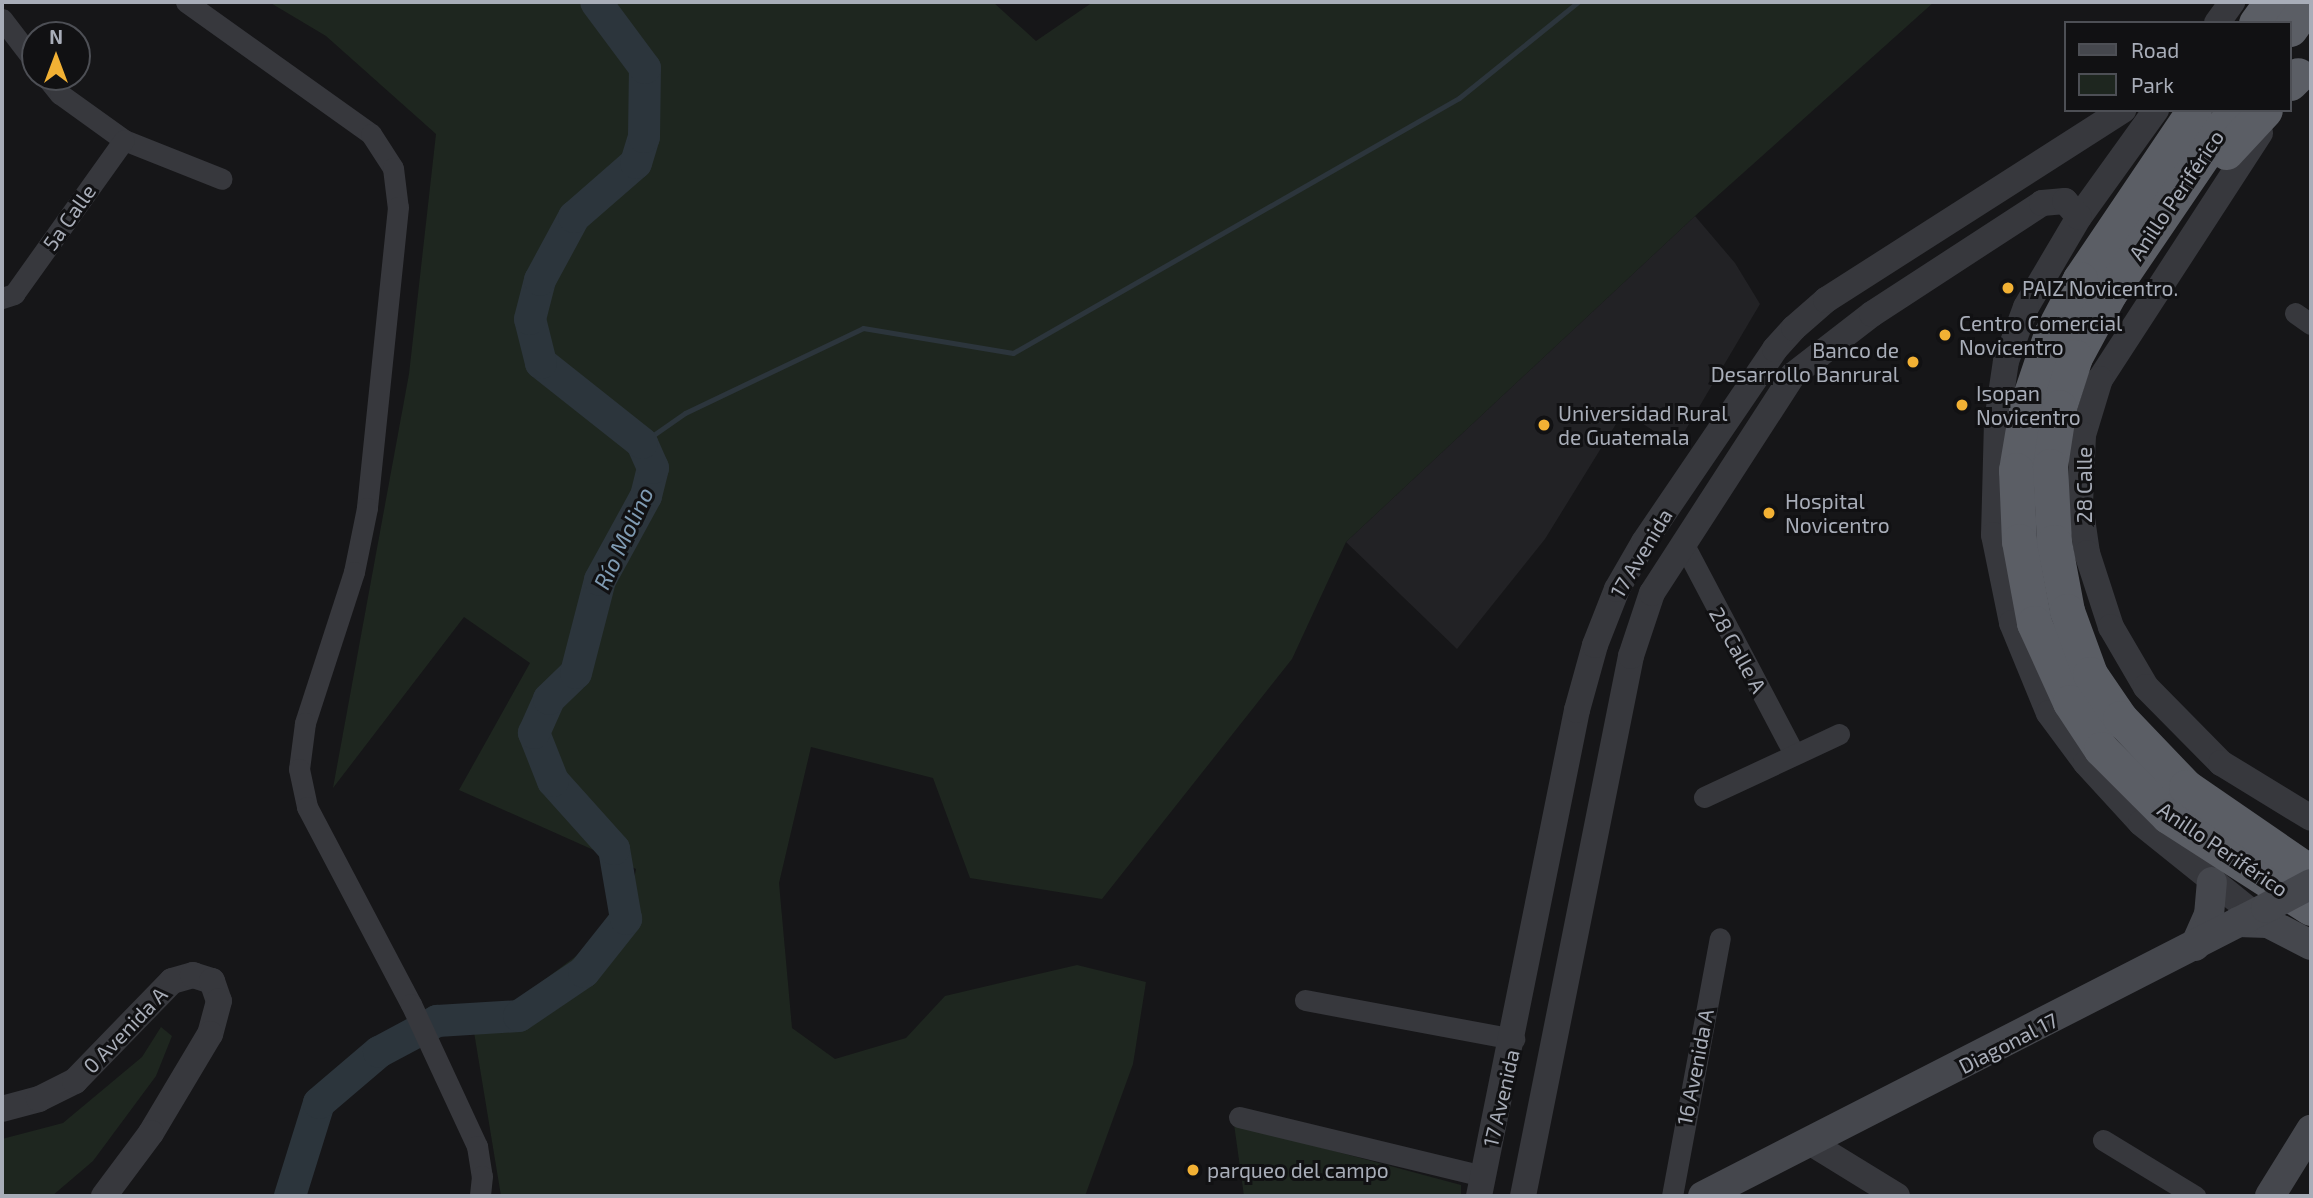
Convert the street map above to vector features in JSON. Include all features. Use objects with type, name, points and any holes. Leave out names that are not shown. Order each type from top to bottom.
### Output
[{"type":"highway","points":[[2257,21],[2271,2]]},
{"type":"highway","points":[[2292,26],[2309,2]]},
{"type":"highway","name":"Anillo Periférico","points":[[2193,112],[2087,268],[2051,334],[2027,405],[2016,470],[2019,541],[2034,623],[2070,702],[2101,749],[2168,817],[2311,908]]},
{"type":"highway","name":"Anillo Periférico","points":[[2233,112],[2150,234],[2075,357],[2059,407],[2050,466],[2054,542],[2067,611],[2090,674],[2120,718],[2186,787],[2311,873]]},
{"type":"highway","points":[[2150,234],[2263,112]]},
{"type":"highway","points":[[2050,466],[2084,600],[2105,651],[2126,688],[2181,752],[2311,847]]},
{"type":"main road","points":[[2195,946],[2209,915],[2212,882]]},
{"type":"main road","name":"Diagonal 17","points":[[1703,1196],[2195,946],[2311,884]]},
{"type":"main road","points":[[2253,915],[2311,945]]},
{"type":"main road","points":[[2270,1196],[2311,1130]]},
{"type":"street","points":[[186,2],[371,134],[393,168],[398,207],[367,508],[354,572],[305,723],[299,769],[307,807],[411,1004],[477,1146],[482,1176],[480,1196]]},
{"type":"street","points":[[2218,21],[2232,2]]},
{"type":"street","points":[[2,19],[21,44]]},
{"type":"street","points":[[58,91],[124,140],[222,178]]},
{"type":"street","name":"17 Avenida","points":[[1481,1186],[1514,1039],[1562,786],[1595,645],[1617,589],[1775,349],[1826,300],[2120,112]]},
{"type":"street","name":"Anillo Periférico","points":[[2155,112],[2079,217],[2026,307],[2006,361],[1994,450],[1994,535],[2021,649],[2049,713],[2086,763],[2141,823],[2253,915]]},
{"type":"street","name":"28 Calle","points":[[2274,112],[2100,379],[2083,435],[2080,505],[2087,553],[2111,627],[2146,687],[2221,763],[2311,818]]},
{"type":"street","name":"5a Calle","points":[[8,296],[124,140]]},
{"type":"street","points":[[1998,189],[2020,216]]},
{"type":"street","name":"17 Avenida","points":[[1523,1196],[1631,656],[1653,593],[1793,375],[1872,314],[2042,203],[2060,200],[2079,217]]},
{"type":"street","name":"28 Calle A","points":[[1684,545],[1794,754]]},
{"type":"street","points":[[1704,797],[1839,734]]},
{"type":"street","points":[[1562,786],[1605,794]]},
{"type":"street","name":"16 Avenida A","points":[[1672,1196],[1720,938]]},
{"type":"street","name":"0 Avenida A","points":[[2,1109],[39,1099],[75,1081],[172,981],[193,975],[212,981],[219,1001],[210,1034],[151,1133],[104,1196]]},
{"type":"street","points":[[1305,1000],[1514,1039]]},
{"type":"street","points":[[1239,1117],[1481,1186]]},
{"type":"street","points":[[2103,1140],[2195,1196]]},
{"type":"street","points":[[1811,1143],[1897,1196]]},
{"type":"shaded area","name":"Universidad Rural de Guatemala","points":[[1695,216],[1735,263],[1760,304],[1676,446],[1624,411],[1545,539],[1457,649],[1346,542]]},
{"type":"green space","points":[[269,2],[993,2],[1036,41],[1093,2],[1934,2],[1695,216],[1346,542],[1292,659],[1102,899],[970,878],[933,778],[811,747],[779,883],[792,1028],[835,1059],[906,1038],[945,996],[1077,965],[1146,982],[1133,1064],[1085,1196],[501,1196],[474,1032],[626,919],[636,869],[459,790],[530,663],[464,617],[333,788],[409,374],[436,134],[326,36]]},
{"type":"green space","points":[[161,1027],[172,1036],[156,1076],[93,1161],[52,1196],[2,1196],[2,1139],[63,1123],[142,1057]]},
{"type":"green space","points":[[1234,1124],[1461,1185],[1461,1196],[1244,1196]]},
{"type":"waterway","name":"Río Molino","points":[[290,1196],[319,1103],[379,1052],[437,1021],[519,1016],[584,972],[626,919],[614,849],[553,781],[534,733],[549,699],[576,673],[600,580],[646,496],[653,468],[642,443],[541,363],[530,319],[540,280],[574,217],[636,163],[644,137],[645,68],[596,2]]},
{"type":"waterway","points":[[642,443],[685,413],[863,328],[1013,353],[1459,98],[1578,2]]},
{"type":"place","name":"PAIZ Novicentro.","points":[[2008,288]]},
{"type":"place","name":"Centro Comercial Novicentro","points":[[1945,335]]},
{"type":"place","name":"Banco de Desarrollo Banrural","points":[[1913,362]]},
{"type":"place","name":"Isopan Novicentro","points":[[1962,405]]},
{"type":"place","name":"Universidad Rural de Guatemala","points":[[1544,425]]},
{"type":"place","name":"Hospital Novicentro","points":[[1769,513]]},
{"type":"place","name":"parqueo del campo","points":[[1193,1170]]}]
